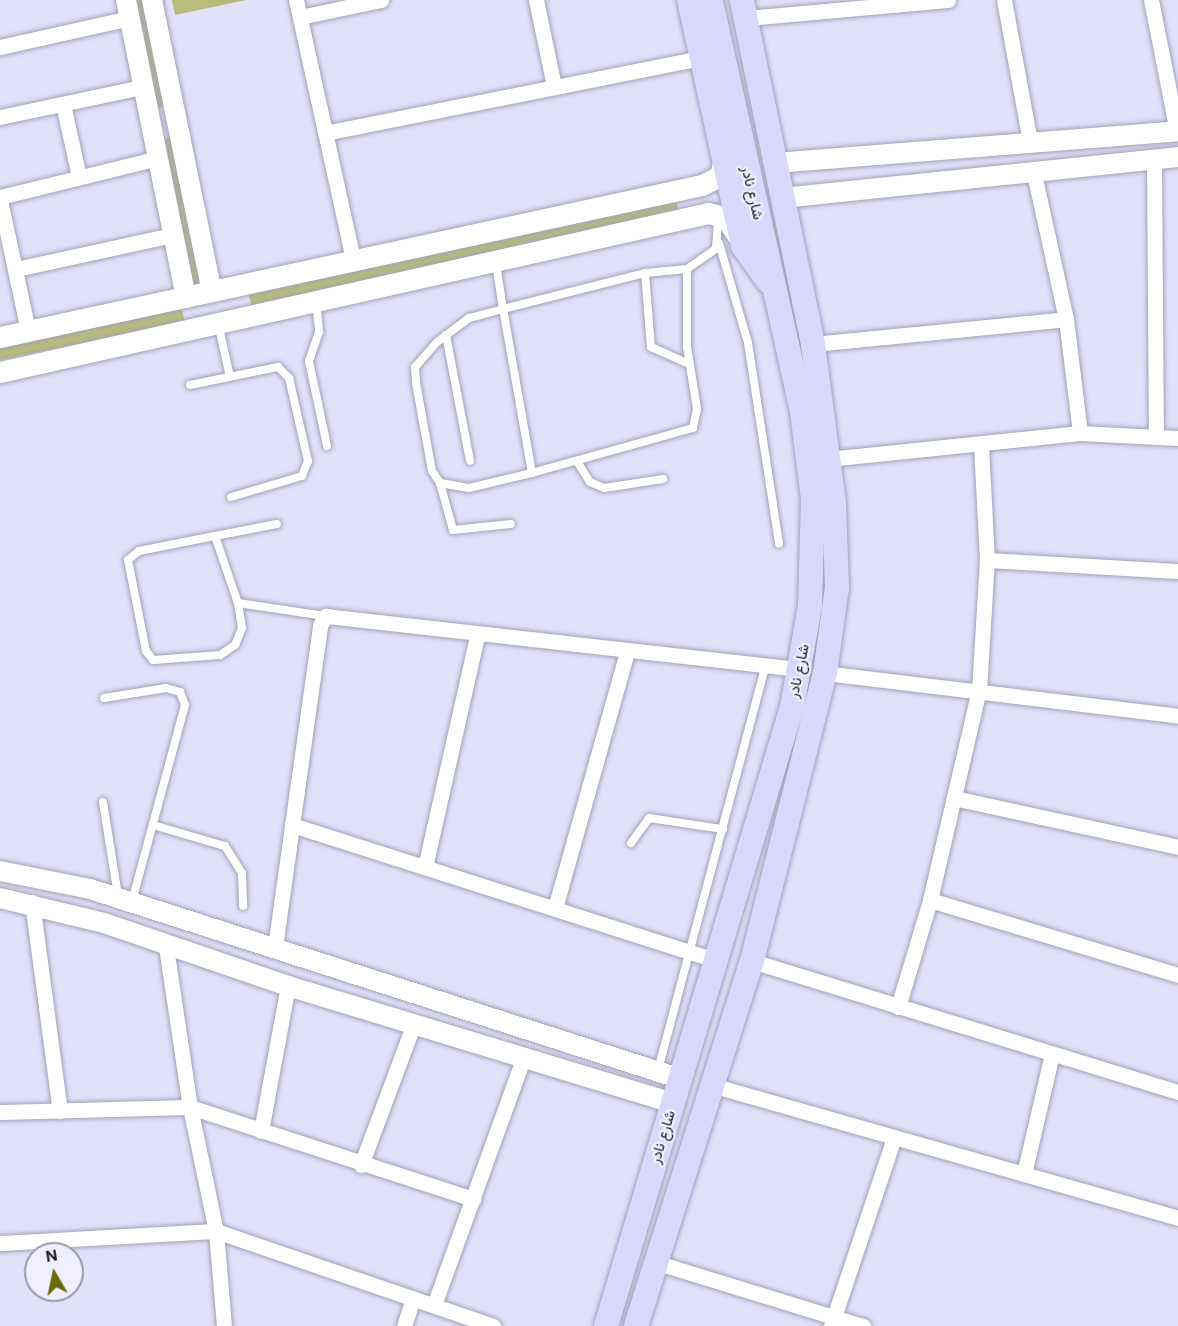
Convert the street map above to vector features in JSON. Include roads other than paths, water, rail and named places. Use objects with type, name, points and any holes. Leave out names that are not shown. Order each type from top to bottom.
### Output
[{"type":"main road","points":[[689,0],[743,246]]},
{"type":"main road","name":"شارع نادر","points":[[606,1326],[766,796],[801,669],[813,499],[802,412],[711,0]]},
{"type":"main road","name":"شارع نادر","points":[[636,1326],[752,961],[794,806],[825,673],[837,577],[828,459],[813,344],[744,9]]},
{"type":"main road","points":[[0,337],[679,189],[720,176],[724,159]]},
{"type":"main road","points":[[679,189],[688,190],[697,201],[696,210],[684,218]]},
{"type":"main road","points":[[0,372],[684,218],[717,214],[733,225],[777,304]]},
{"type":"main road","points":[[766,796],[781,808],[794,806]]},
{"type":"main road","points":[[750,847],[763,846],[779,855]]},
{"type":"street","points":[[152,0],[212,292]]},
{"type":"street","points":[[296,0],[352,260]]},
{"type":"street","points":[[300,16],[381,0]]},
{"type":"street","points":[[536,0],[554,86]]},
{"type":"street","points":[[744,9],[948,0]]},
{"type":"street","points":[[1004,0],[1039,141],[1066,319],[1080,433]]},
{"type":"street","points":[[775,163],[1178,131],[1151,0]]},
{"type":"street","points":[[0,47],[128,9],[155,159],[186,298]]},
{"type":"street","points":[[325,133],[702,58]]},
{"type":"street","points":[[0,117],[141,87]]},
{"type":"street","points":[[63,104],[79,177]]},
{"type":"street","points":[[149,123],[177,118]]},
{"type":"street","points":[[782,198],[1042,169],[1178,157]]},
{"type":"street","points":[[28,331],[0,198],[155,159]]},
{"type":"street","points":[[1154,159],[1156,434]]},
{"type":"street","points":[[16,269],[172,235]]},
{"type":"street","points":[[813,344],[1066,319]]},
{"type":"street","points":[[828,459],[1080,433],[1156,434],[1178,438]]},
{"type":"street","points":[[898,1007],[930,900],[979,690],[987,560],[981,445]]},
{"type":"street","points":[[987,560],[1178,571]]},
{"type":"street","points":[[267,945],[292,825],[326,616],[477,637],[801,669]]},
{"type":"street","points":[[425,867],[477,637]]},
{"type":"street","points":[[555,908],[627,652]]},
{"type":"street","points":[[825,673],[1178,716]]},
{"type":"street","points":[[954,798],[1178,847]]},
{"type":"street","points":[[292,825],[716,960]]},
{"type":"street","points":[[0,871],[125,900],[681,1079]]},
{"type":"street","points":[[0,898],[32,902],[288,986],[674,1102]]},
{"type":"street","points":[[930,900],[1178,975]]},
{"type":"street","points":[[32,902],[60,1111]]},
{"type":"street","points":[[213,962],[227,954],[228,932]]},
{"type":"street","points":[[248,972],[245,954],[267,945]]},
{"type":"street","points":[[166,946],[189,1107],[216,1231],[224,1326]]},
{"type":"street","points":[[752,961],[1178,1092]]},
{"type":"street","points":[[261,1131],[288,986]]},
{"type":"street","points":[[362,1165],[414,1023]]},
{"type":"street","points":[[1024,1174],[1052,1054]]},
{"type":"street","points":[[434,1305],[525,1057]]},
{"type":"street","points":[[641,1092],[651,1083],[655,1071]]},
{"type":"street","points":[[714,1086],[1178,1218]]},
{"type":"street","points":[[0,1112],[189,1107],[362,1165],[473,1199]]},
{"type":"street","points":[[833,1322],[894,1138]]},
{"type":"street","points":[[0,1243],[216,1231],[493,1326]]},
{"type":"street","points":[[655,1262],[833,1322],[863,1326]]},
{"type":"street","points":[[404,1326],[413,1299]]},
{"type":"lane","points":[[717,214],[718,243],[747,343],[779,544]]},
{"type":"lane","points":[[511,524],[453,530],[440,483],[432,471],[415,367],[446,335],[469,318],[645,273],[687,269],[712,255],[718,243]]},
{"type":"lane","points":[[495,261],[532,473]]},
{"type":"lane","points":[[440,483],[469,488],[578,463],[693,428],[697,409],[689,364],[687,269]]},
{"type":"lane","points":[[645,273],[651,347],[689,364]]},
{"type":"lane","points":[[316,301],[319,332],[309,361],[327,446]]},
{"type":"lane","points":[[218,323],[230,377]]},
{"type":"lane","points":[[446,335],[470,461]]},
{"type":"lane","points":[[190,385],[278,367],[289,378],[308,461],[302,476],[282,486],[231,497]]},
{"type":"lane","points":[[578,463],[590,482],[604,488],[663,479]]},
{"type":"lane","points":[[214,536],[238,603],[242,628],[235,645],[220,655],[171,663],[153,660],[146,651],[128,560],[139,551],[214,536],[277,524]]},
{"type":"lane","points":[[238,603],[326,616]]},
{"type":"lane","points":[[655,1071],[766,665]]},
{"type":"lane","points":[[104,698],[166,688],[180,692],[185,705],[153,825],[125,900]]},
{"type":"lane","points":[[103,802],[125,900]]},
{"type":"lane","points":[[631,843],[649,818],[723,829]]},
{"type":"lane","points":[[153,825],[225,846],[242,873],[243,906]]}]
